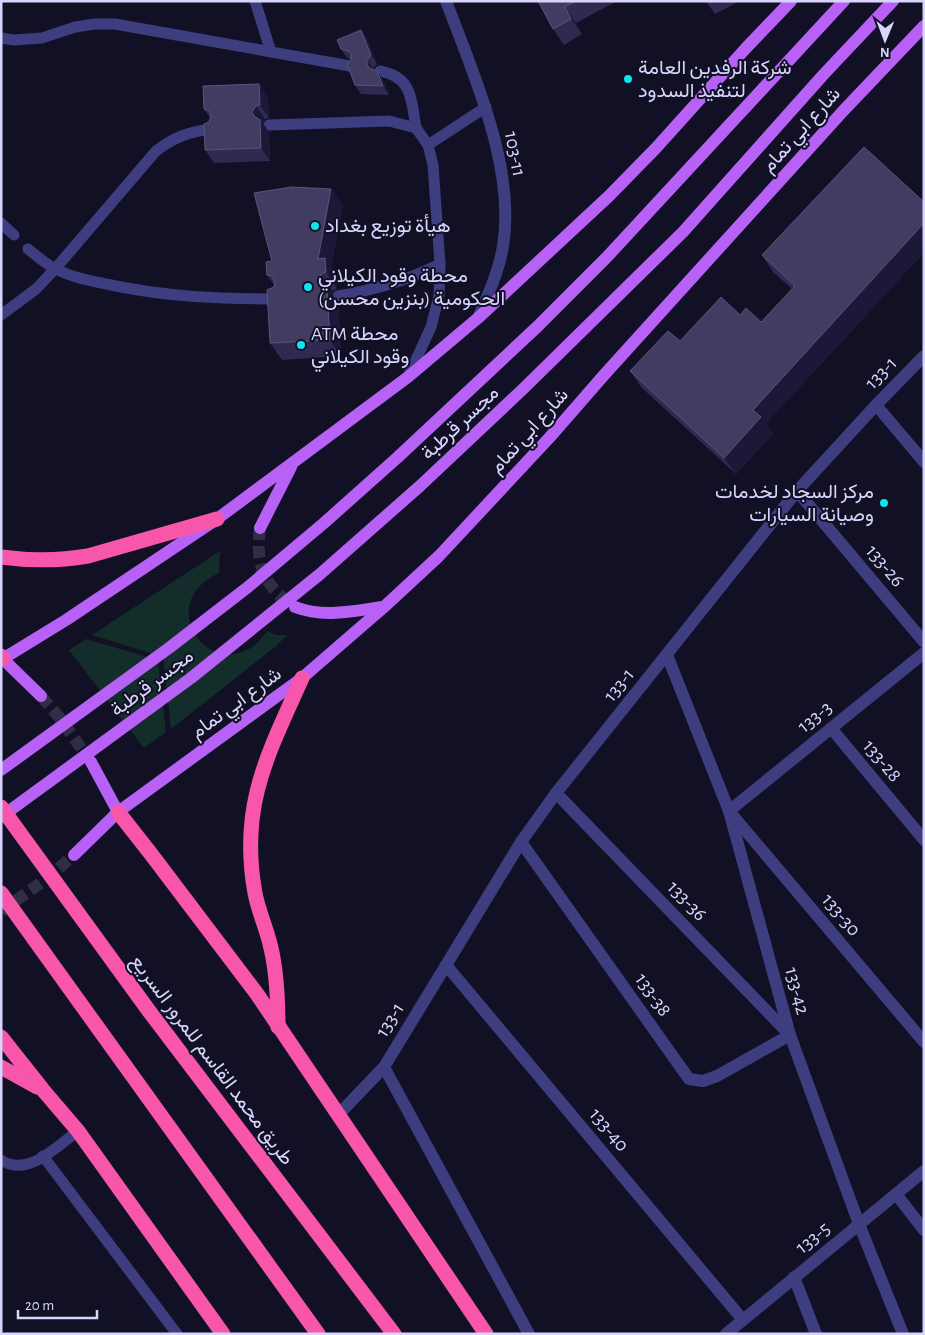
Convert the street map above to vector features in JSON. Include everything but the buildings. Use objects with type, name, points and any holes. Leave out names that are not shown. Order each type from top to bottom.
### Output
[{"type":"highway","points":[[1,556],[44,561],[66,560],[88,556],[217,519]]},
{"type":"highway","points":[[278,1027],[276,971],[255,895],[251,867],[251,824],[254,802],[267,756],[302,678]]},
{"type":"highway","name":"طريق محمد القاسم للمرور السريع","points":[[1,807],[149,1011],[394,1334]]},
{"type":"highway","points":[[118,812],[240,971],[484,1331]]},
{"type":"highway","points":[[1,893],[318,1334]]},
{"type":"highway","points":[[1,1036],[78,1131],[222,1334]]},
{"type":"highway","points":[[1,1066],[43,1090]]},
{"type":"main road","points":[[41,696],[2,658],[66,620],[217,519],[408,377],[478,318],[561,242],[650,155],[791,1]]},
{"type":"main road","name":"مجسر قرطبة","points":[[1,770],[169,648],[248,587],[398,457],[538,326],[606,258],[844,1]]},
{"type":"main road","name":"مجسر قرطبة","points":[[1,817],[133,722],[205,666],[319,575],[420,486],[523,389],[683,232],[824,74],[894,1]]},
{"type":"main road","name":"شارع ابي تمام","points":[[74,855],[118,812],[302,678],[384,607],[438,556],[495,496],[844,110],[924,26]]},
{"type":"main road","points":[[260,528],[292,465]]},
{"type":"main road","points":[[295,607],[308,612],[324,614],[384,607]]},
{"type":"main road","points":[[91,762],[118,812]]},
{"type":"street","name":"103-11","points":[[446,1],[486,107],[505,201],[503,246],[498,268],[478,318]]},
{"type":"street","name":"133-1","points":[[338,1115],[384,1067],[521,842],[556,793],[797,491],[924,356]]},
{"type":"street","points":[[876,405],[924,462]]},
{"type":"street","name":"133-26","points":[[797,491],[924,642]]},
{"type":"street","name":"133-3","points":[[729,811],[924,653]]},
{"type":"street","name":"133-42","points":[[667,654],[729,811],[790,1036],[859,1224],[903,1334]]},
{"type":"street","name":"133-28","points":[[830,728],[924,840]]},
{"type":"street","name":"133-36","points":[[556,793],[790,1036]]},
{"type":"street","name":"133-30","points":[[729,811],[924,1042]]},
{"type":"street","name":"133-38","points":[[521,842],[689,1078],[703,1081],[717,1076],[790,1036]]},
{"type":"street","name":"133-40","points":[[446,965],[743,1320]]},
{"type":"street","points":[[384,1067],[529,1334]]},
{"type":"street","name":"133-5","points":[[726,1334],[924,1171]]},
{"type":"street","points":[[896,1194],[924,1230]]},
{"type":"street","points":[[794,1277],[816,1334]]},
{"type":"lane","points":[[255,1],[271,52]]},
{"type":"lane","points":[[1,38],[14,40],[42,38],[75,27],[115,24],[350,66]]},
{"type":"lane","points":[[380,71],[397,76],[408,87],[416,128],[428,145],[433,158],[440,264],[439,296],[436,312],[425,341],[408,377]]},
{"type":"lane","points":[[428,145],[486,107]]},
{"type":"lane","points":[[269,125],[389,121],[416,128]]},
{"type":"lane","points":[[1,316],[36,289],[55,269],[156,151],[183,134],[213,128]]},
{"type":"lane","points":[[1,223],[14,235]]},
{"type":"lane","points":[[28,248],[55,269],[94,282],[165,295],[223,299],[278,299]]},
{"type":"lane","points":[[338,296],[394,284],[440,264]]},
{"type":"lane","points":[[1,1160],[14,1166],[24,1166],[34,1162],[78,1131]]},
{"type":"lane","points":[[43,1156],[177,1334]]},
{"type":"green space","points":[[220,551],[219,573],[201,586],[191,600],[189,616],[193,631],[202,643],[215,651],[230,654],[247,650],[258,642],[267,631],[276,635],[287,635],[275,647],[171,729],[163,657],[92,635]]},
{"type":"green space","points":[[86,639],[158,660],[166,732],[144,748],[69,650]]},
{"type":"tunnel","points":[[260,528],[259,553],[264,574],[276,591],[295,607]]},
{"type":"tunnel","points":[[41,696],[59,717],[91,762]]},
{"type":"tunnel","points":[[1,911],[45,880],[74,855]]},
{"type":"place","name":"شركة الرفدين العامة لتنفيذ السدود","points":[[628,79]]},
{"type":"place","name":"هيأة توزيع بغداد","points":[[315,226]]},
{"type":"place","name":"محطة وقود الكيلاني الحكومية (بنزين محسن)","points":[[308,287]]},
{"type":"place","name":"ATM محطة وقود الكيلاني","points":[[301,345]]},
{"type":"place","name":"مركز السجاد لخدمات وصيانة السيارات","points":[[884,503]]}]
